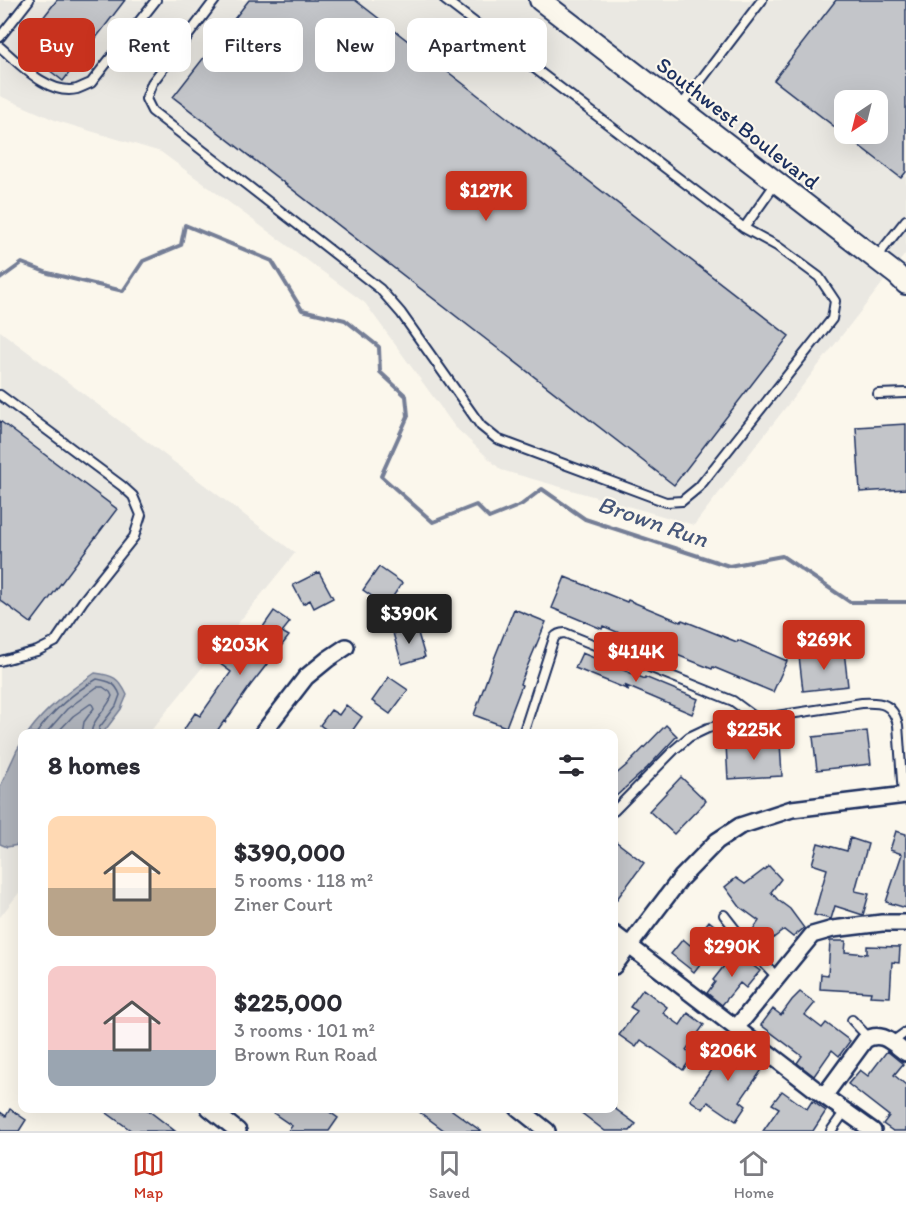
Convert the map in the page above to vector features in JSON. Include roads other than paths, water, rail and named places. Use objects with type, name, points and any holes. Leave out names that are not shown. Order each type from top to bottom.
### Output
[{"type":"street","name":"Southwest Boulevard","points":[[540,0],[878,260],[906,285]]},
{"type":"street","points":[[266,729],[306,677],[346,647]]},
{"type":"street","points":[[618,961],[681,878],[717,841],[740,826],[792,809],[904,795]]},
{"type":"street","points":[[736,1028],[812,935],[832,929],[882,923],[906,923]]},
{"type":"street","points":[[618,937],[873,1131]]},
{"type":"street","points":[[824,1096],[865,1041],[870,1038],[880,1036],[906,1053]]},
{"type":"street","points":[[215,1113],[238,1131]]},
{"type":"street","points":[[524,1113],[547,1131]]},
{"type":"lane","points":[[0,37],[29,0]]},
{"type":"lane","points":[[0,47],[46,85],[58,89],[76,89],[91,83],[156,0]]},
{"type":"lane","points":[[215,0],[152,83],[146,99],[152,111],[380,289],[401,313],[481,426],[497,439],[666,502],[682,501],[699,487],[832,319],[835,301],[819,277],[777,246],[744,228],[445,0]]},
{"type":"lane","points":[[680,108],[762,0]]},
{"type":"lane","points":[[744,228],[776,182]]},
{"type":"lane","points":[[878,260],[883,249],[906,220]]},
{"type":"lane","points":[[878,394],[906,393]]},
{"type":"lane","points":[[0,396],[122,486],[133,496],[141,514],[134,537],[83,601],[55,642],[37,651],[0,661]]},
{"type":"lane","points":[[525,729],[554,638],[561,633],[733,701],[756,718]]},
{"type":"lane","points":[[618,807],[689,737],[708,728],[756,718],[878,702],[886,706],[896,717],[904,795]]},
{"type":"lane","points":[[724,915],[752,951],[777,977]]},
{"type":"lane","points":[[852,1020],[870,1038]]},
{"type":"lane","points":[[892,1042],[906,1032]]},
{"type":"lane","points":[[831,1131],[845,1111]]},
{"type":"water","points":[[95,673],[115,678],[127,695],[121,709],[106,729],[31,729],[58,700]]},
{"type":"water","points":[[18,748],[18,845],[7,847],[0,844],[0,787]]},
{"type":"waterway","name":"Brown Run","points":[[0,279],[22,263],[48,273],[123,291],[143,261],[181,245],[185,225],[272,261],[302,310],[345,320],[379,347],[380,372],[406,396],[408,416],[381,476],[433,522],[476,505],[489,518],[521,505],[542,489],[585,519],[729,566],[782,556],[850,602],[906,602]]}]
